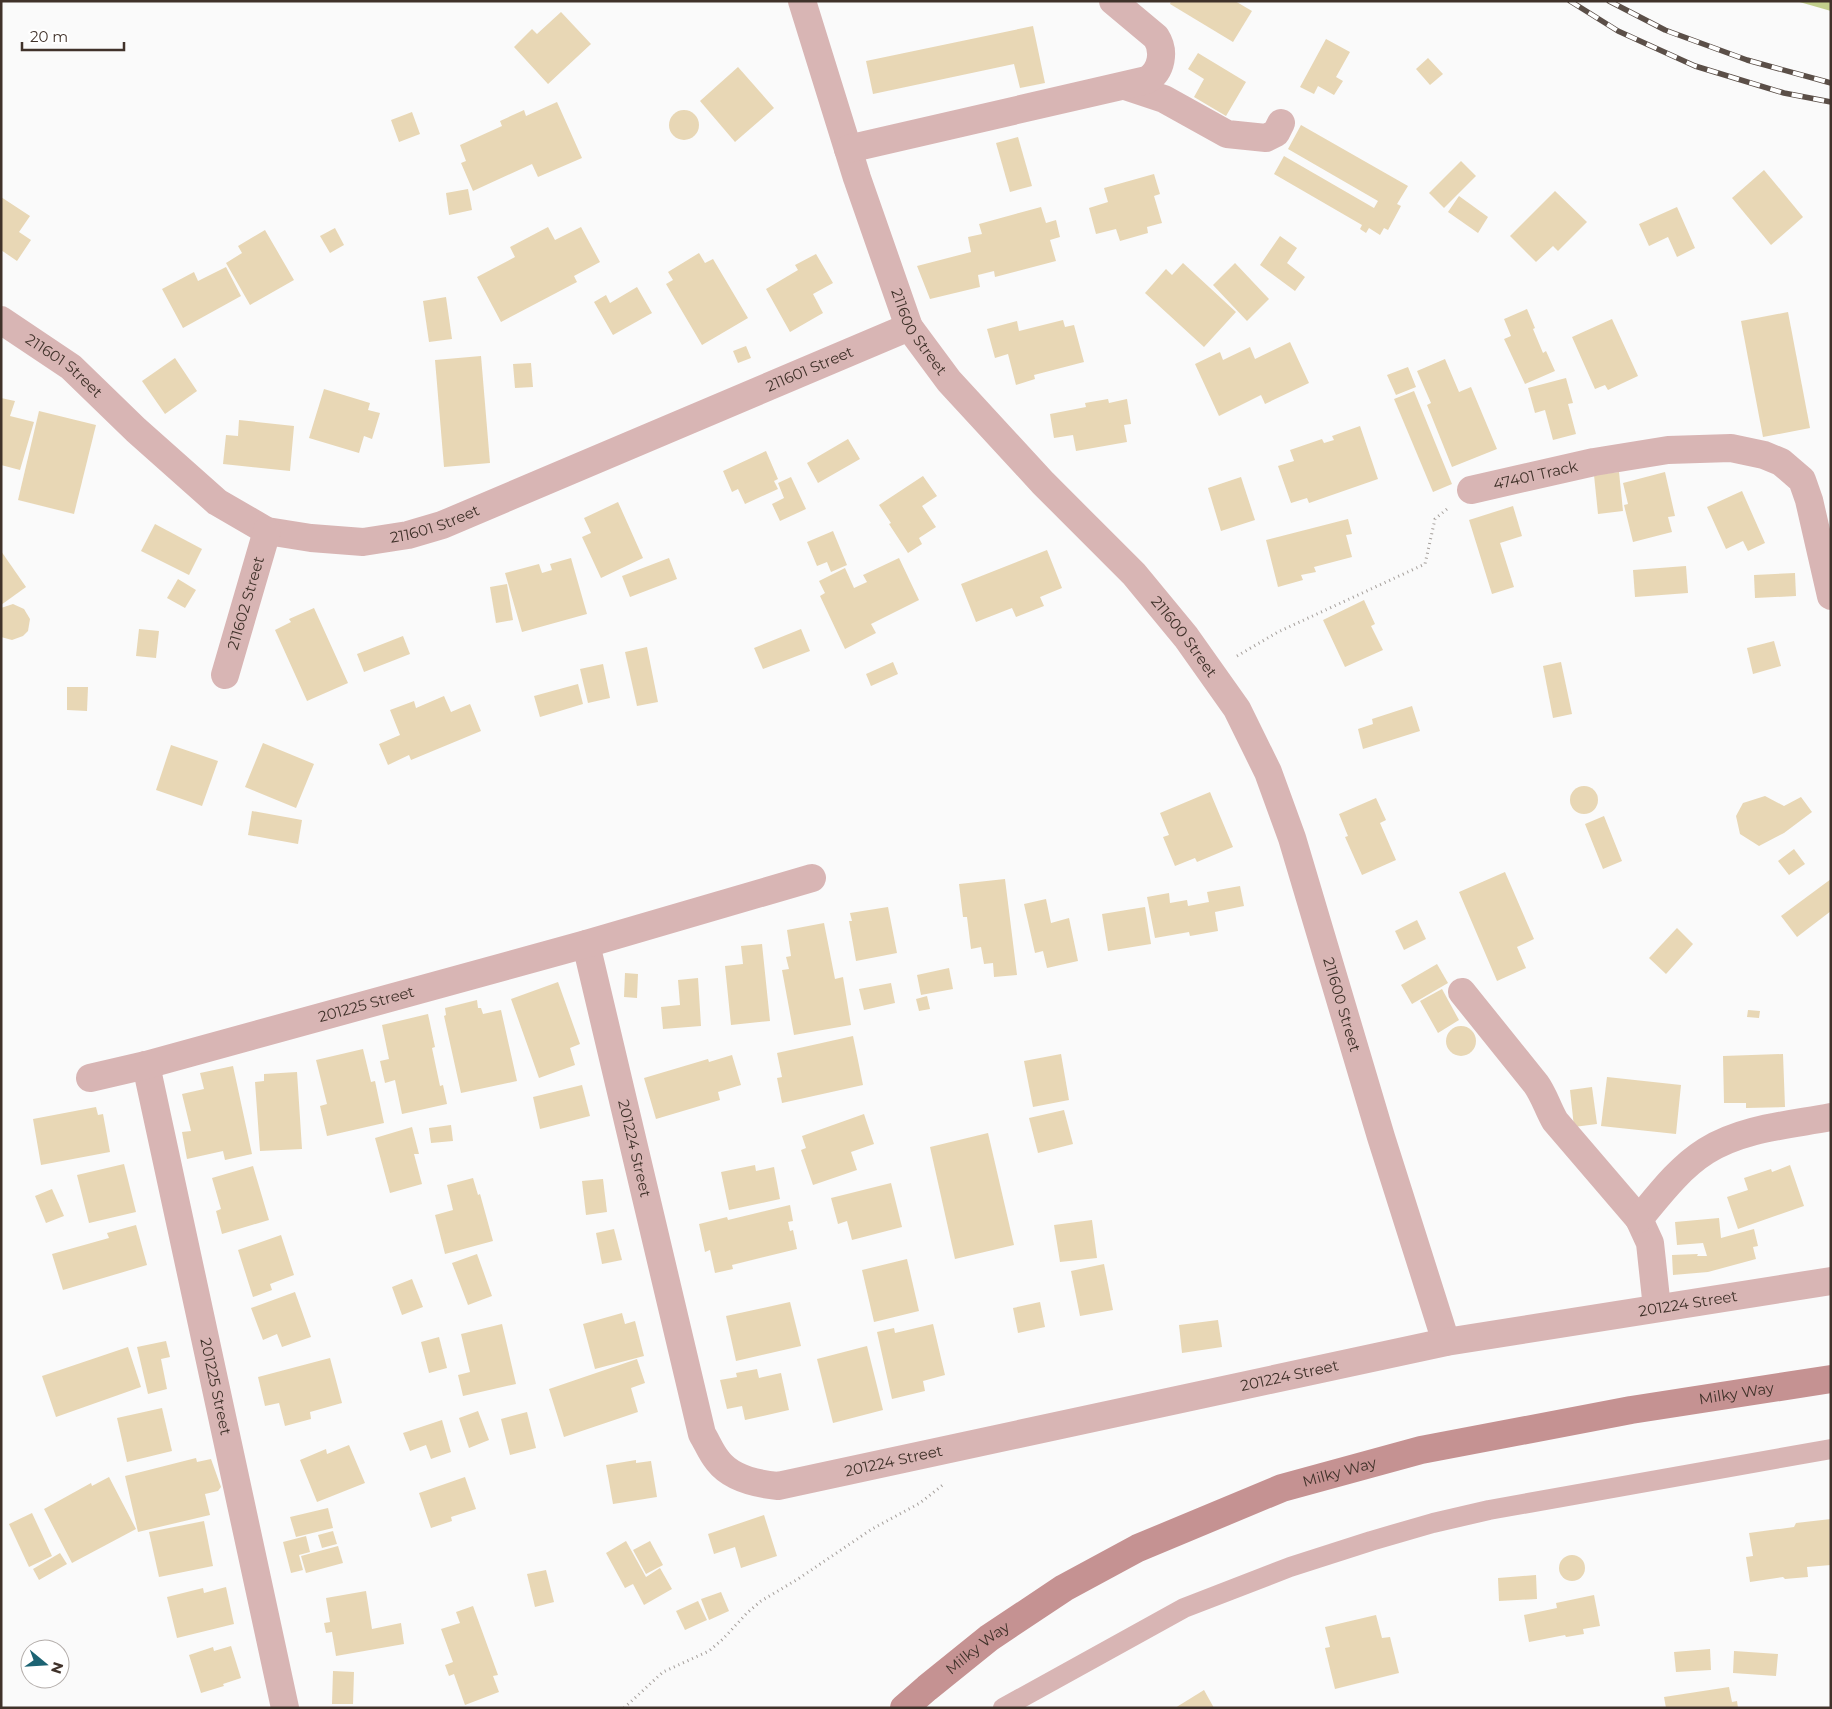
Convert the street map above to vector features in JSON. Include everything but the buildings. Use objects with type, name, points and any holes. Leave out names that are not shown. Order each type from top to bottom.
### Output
[{"type":"street","name":"211600 Street","points":[[802,1],[848,149],[909,327],[949,381],[989,425],[1043,484],[1134,574],[1212,672],[1238,709],[1268,772],[1292,838],[1381,1137],[1446,1342]]},
{"type":"street","points":[[848,149],[1144,82],[1152,78],[1158,69],[1162,51],[1156,37],[1113,1]]},
{"type":"street","points":[[1125,86],[1164,98],[1226,134],[1270,137],[1276,133],[1281,123]]},
{"type":"street","name":"211601 Street","points":[[1,320],[70,366],[136,430],[217,502],[267,531],[312,538],[363,542],[408,535],[442,524],[909,327]]},
{"type":"street","name":"47401 Track","points":[[1471,490],[1594,462],[1668,450],[1731,448],[1764,456],[1781,462],[1802,480],[1809,500],[1831,596]]},
{"type":"street","name":"211602 Street","points":[[225,675],[267,531]]},
{"type":"street","points":[[586,944],[812,878]]},
{"type":"street","name":"201224 Street","points":[[586,944],[702,1434],[718,1462],[747,1480],[765,1485],[778,1486],[1446,1342],[1831,1281]]},
{"type":"street","name":"201225 Street","points":[[90,1078],[146,1065],[586,944]]},
{"type":"street","points":[[1462,992],[1536,1084],[1555,1121],[1639,1219],[1650,1244],[1657,1308]]},
{"type":"street","name":"201225 Street","points":[[146,1065],[285,1708]]},
{"type":"street","points":[[1639,1219],[1668,1185],[1690,1163],[1708,1150],[1754,1131],[1831,1117]]},
{"type":"street","name":"Milky Way","points":[[904,1708],[989,1638],[1064,1588],[1138,1548],[1282,1488],[1420,1450],[1631,1410],[1831,1379]]},
{"type":"lane","points":[[1003,1708],[1184,1608],[1290,1567],[1371,1541],[1433,1523],[1488,1510],[1831,1449]]},
{"type":"path","name":"47401 Track","points":[[1212,672],[1232,658],[1278,632],[1425,564],[1435,519],[1471,490]]},
{"type":"path","points":[[624,1708],[663,1672],[709,1651],[761,1601],[872,1529],[920,1503],[946,1482]]},
{"type":"green space","points":[[1796,1],[1831,1],[1831,11]]},
{"type":"railway","points":[[1570,1],[1618,31],[1695,66],[1784,93],[1831,102]]},
{"type":"railway","points":[[1609,1],[1665,30],[1747,60],[1831,83]]}]
